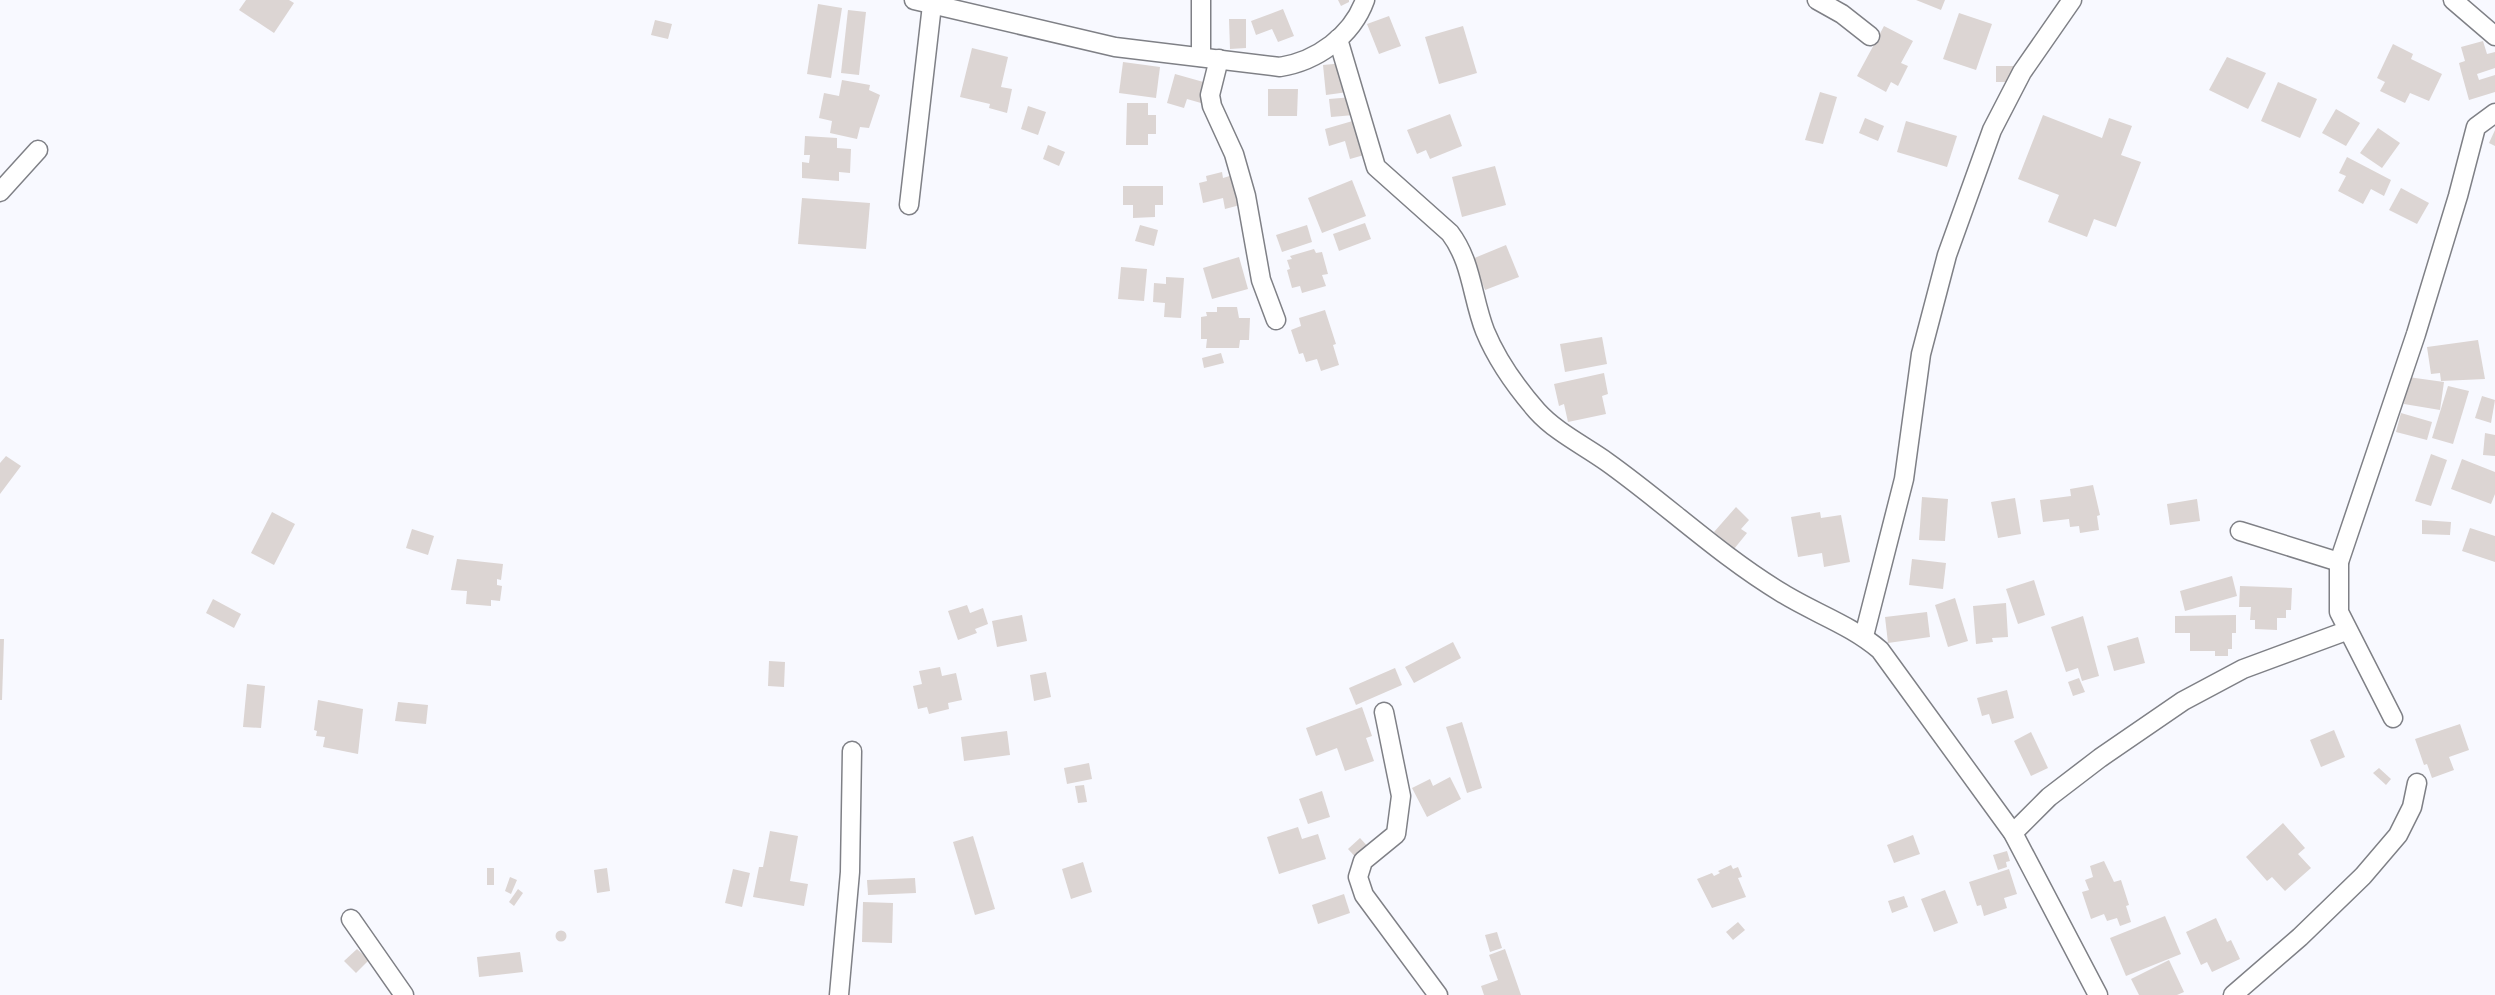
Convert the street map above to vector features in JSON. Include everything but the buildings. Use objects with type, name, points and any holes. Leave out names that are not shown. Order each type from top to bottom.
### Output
[{"type":"street","points":[[914,0],[1115,47],[1280,67],[1296,64],[1324,51],[1338,39],[1365,0]]},
{"type":"street","points":[[1201,0],[1210,58],[1212,105],[1234,154],[1246,196],[1261,280],[1276,320]]},
{"type":"street","points":[[1817,0],[1842,14],[1870,36]]},
{"type":"street","points":[[1864,636],[1904,479],[1920,354],[1947,255],[1992,130],[2022,72],[2072,0]]},
{"type":"street","points":[[2453,0],[2495,36]]},
{"type":"street","points":[[909,205],[932,5]]},
{"type":"street","points":[[1338,39],[1376,167],[1450,233],[1458,244],[1464,256],[1485,331],[1511,378],[1539,413],[1765,583],[1864,636],[1880,650],[1905,681],[2013,833],[2098,995]]},
{"type":"street","points":[[2393,718],[2346,631],[2339,612],[2339,562],[2416,334],[2476,128],[2495,113]]},
{"type":"street","points":[[0,192],[38,150]]},
{"type":"street","points":[[2240,531],[2339,562]]},
{"type":"street","points":[[2013,833],[2057,790],[2182,701],[2243,669],[2346,631]]},
{"type":"street","points":[[1384,712],[1401,796],[1396,834],[1363,861],[1358,876],[1364,895],[1438,995]]},
{"type":"street","points":[[839,995],[850,872],[852,751]]},
{"type":"street","points":[[2233,995],[2363,876],[2398,835],[2412,807],[2416,783]]},
{"type":"street","points":[[351,919],[404,995]]}]
